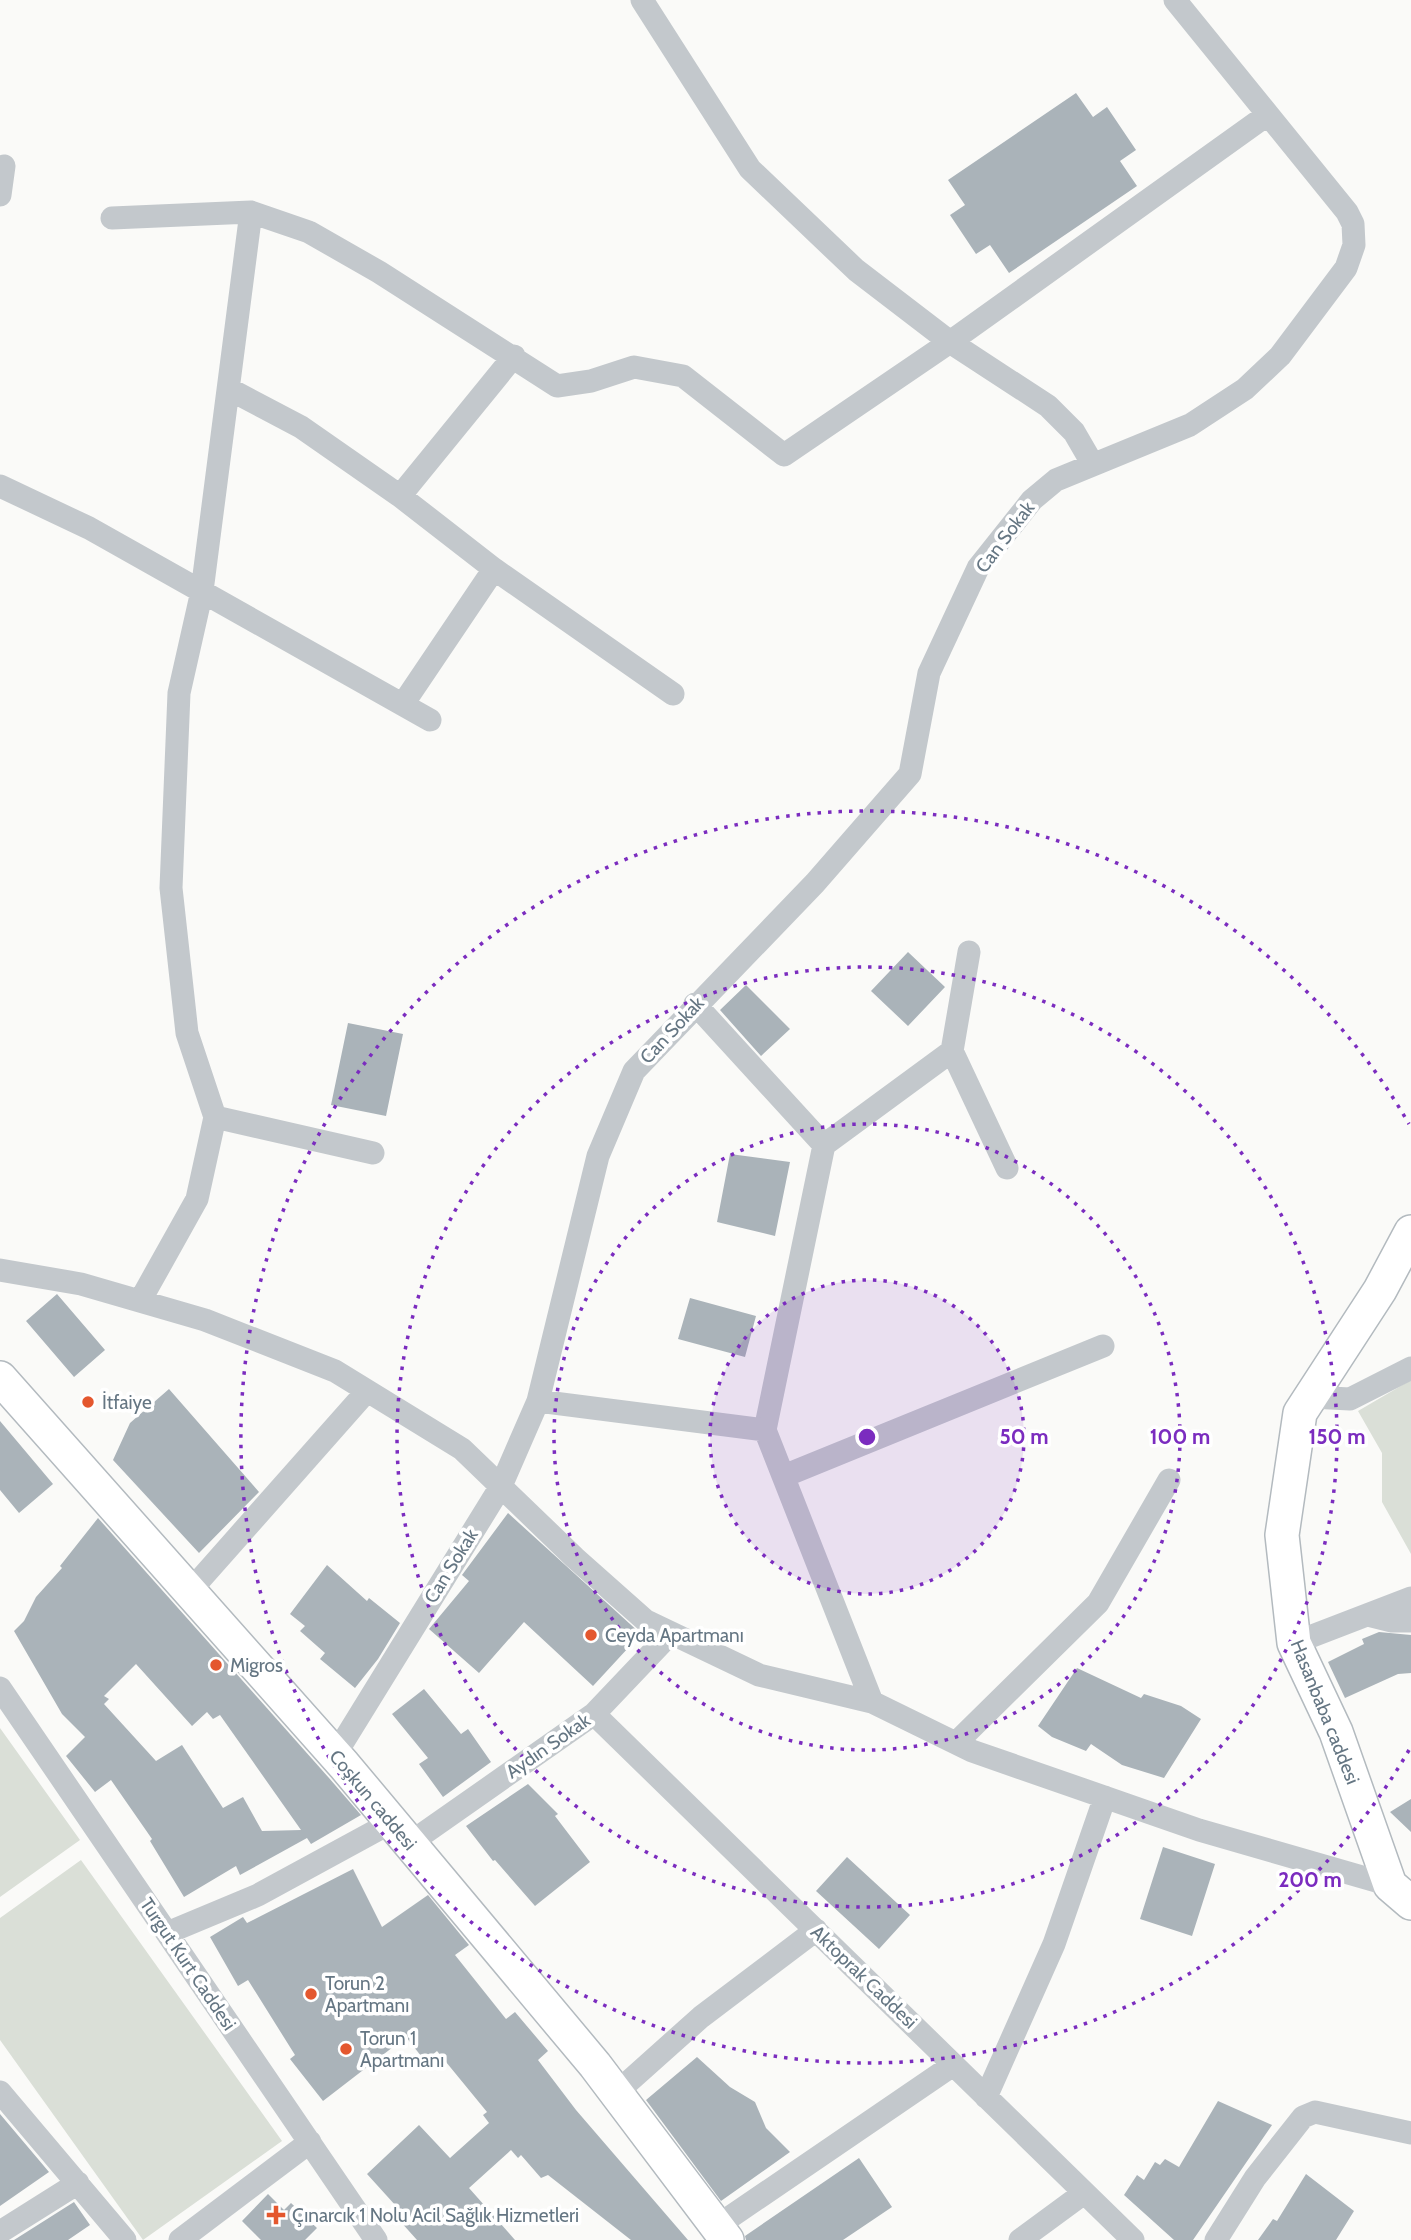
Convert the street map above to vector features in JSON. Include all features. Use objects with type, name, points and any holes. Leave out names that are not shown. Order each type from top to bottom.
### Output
[{"type":"street","points":[[642,0],[750,169],[856,270],[950,342],[1048,406],[1074,432],[1092,463]]},
{"type":"street","name":"Can Sokak","points":[[335,1755],[501,1486],[538,1401],[598,1156],[634,1071],[695,1004],[815,883],[910,774],[929,673],[978,568],[1032,500],[1056,480],[1190,425],[1245,389],[1280,356],[1346,268],[1354,245],[1353,224],[1347,212],[1175,0]]},
{"type":"street","points":[[112,218],[251,212],[309,232],[379,272],[557,386],[591,381],[634,368],[683,376],[784,455],[950,342],[1267,115]]},
{"type":"street","points":[[0,195],[4,166]]},
{"type":"street","points":[[140,1301],[197,1199],[215,1117],[187,1033],[170,888],[179,693],[202,591],[251,212]]},
{"type":"street","points":[[400,496],[514,356]]},
{"type":"street","points":[[229,389],[301,427],[400,496],[494,569],[673,694]]},
{"type":"street","points":[[0,486],[89,527],[429,720]]},
{"type":"street","points":[[402,704],[494,569]]},
{"type":"street","points":[[969,952],[952,1051],[1007,1168]]},
{"type":"street","points":[[695,1004],[824,1144]]},
{"type":"street","points":[[872,1702],[765,1430],[824,1144],[952,1051]]},
{"type":"street","points":[[215,1117],[373,1153]]},
{"type":"street","name":"Hasanbaba caddesi","points":[[1401,1894],[1336,1732],[1294,1643],[1282,1535],[1300,1413],[1380,1290],[1411,1232]]},
{"type":"street","points":[[0,1270],[81,1284],[205,1320],[322,1365],[462,1449],[646,1621],[759,1675],[872,1702],[956,1743],[1199,1830],[1401,1894]]},
{"type":"street","points":[[784,1476],[1103,1346]]},
{"type":"street","points":[[1311,1396],[1350,1399],[1411,1368]]},
{"type":"street","name":"Coşkun caddesi","points":[[0,1378],[401,1833],[616,2093],[722,2233]]},
{"type":"street","points":[[190,1591],[367,1391]]},
{"type":"street","points":[[538,1401],[765,1430]]},
{"type":"street","points":[[956,1743],[1098,1604],[1169,1479]]},
{"type":"street","points":[[1294,1643],[1411,1598]]},
{"type":"street","points":[[1368,1615],[1392,1621],[1411,1621]]},
{"type":"street","name":"Aydın Sokak","points":[[167,1933],[401,1833],[594,1714],[671,1633]]},
{"type":"street","name":"Turgut Kurt Caddesi","points":[[0,1688],[376,2240]]},
{"type":"street","name":"Aktoprak Caddesi","points":[[594,1714],[1132,2240]]},
{"type":"street","points":[[986,2096],[1054,1944],[1105,1797]]},
{"type":"street","points":[[616,2093],[701,2017],[816,1930]]},
{"type":"street","points":[[722,2233],[953,2064]]},
{"type":"street","points":[[0,2092],[125,2240]]},
{"type":"street","points":[[1216,2240],[1255,2178],[1303,2117],[1315,2112],[1411,2133]]},
{"type":"street","points":[[180,2240],[310,2142]]},
{"type":"street","points":[[0,2232],[78,2183]]},
{"type":"street","points":[[1020,2240],[1084,2193]]},
{"type":"shaded area","points":[[1411,1380],[1411,1554],[1382,1502],[1382,1453],[1358,1411]]},
{"type":"shaded area","points":[[0,1728],[80,1840],[0,1897]]},
{"type":"shaded area","points":[[81,1860],[282,2141],[143,2240],[0,2040],[0,1918]]},
{"type":"building","points":[[1076,93],[1093,117],[1107,107],[1136,150],[1120,161],[1137,186],[1009,273],[990,245],[976,254],[950,215],[965,205],[948,180]]},
{"type":"building","points":[[908,952],[945,987],[908,1026],[871,991]]},
{"type":"building","points":[[746,985],[790,1029],[761,1056],[720,1010]]},
{"type":"building","points":[[348,1023],[403,1034],[386,1116],[331,1105]]},
{"type":"building","points":[[730,1154],[790,1162],[775,1236],[717,1222]]},
{"type":"building","points":[[57,1294],[105,1350],[74,1377],[26,1321]]},
{"type":"building","points":[[690,1298],[756,1316],[745,1357],[678,1339]]},
{"type":"building","points":[[169,1389],[259,1492],[199,1553],[113,1460],[130,1423]]},
{"type":"building","points":[[0,1421],[53,1484],[19,1513],[0,1490]]},
{"type":"building","points":[[508,1513],[641,1634],[593,1686],[524,1622],[479,1673],[429,1629],[469,1581],[462,1575]]},
{"type":"building","points":[[98,1518],[361,1815],[311,1844],[307,1838],[240,1875],[236,1866],[184,1897],[150,1841],[152,1839],[111,1780],[95,1792],[66,1756],[85,1737],[62,1714],[14,1631],[24,1621],[36,1597],[62,1568],[60,1566]],"holes":[[[136,1664],[192,1726],[207,1712],[213,1719],[220,1715],[301,1830],[262,1831],[243,1797],[223,1808],[182,1745],[156,1761],[104,1704],[109,1699],[104,1696]]]},
{"type":"building","points":[[327,1565],[367,1601],[369,1598],[400,1623],[378,1659],[355,1688],[320,1659],[325,1653],[300,1631],[305,1626],[290,1614]]},
{"type":"building","points":[[1379,1632],[1411,1635],[1411,1673],[1398,1674],[1345,1698],[1328,1662],[1364,1644],[1362,1639]]},
{"type":"building","points":[[1077,1668],[1141,1698],[1144,1694],[1181,1706],[1201,1719],[1164,1778],[1122,1765],[1091,1744],[1086,1751],[1052,1737],[1038,1726]]},
{"type":"building","points":[[424,1689],[461,1734],[468,1729],[491,1762],[443,1797],[419,1764],[428,1758],[392,1714]]},
{"type":"building","points":[[528,1784],[558,1814],[555,1816],[590,1862],[535,1906],[495,1860],[493,1861],[466,1826]]},
{"type":"building","points":[[1411,1799],[1411,1832],[1390,1812]]},
{"type":"building","points":[[1163,1847],[1215,1864],[1192,1936],[1140,1919]]},
{"type":"building","points":[[847,1857],[910,1915],[879,1949],[816,1891]]},
{"type":"building","points":[[353,1869],[382,1927],[428,1895],[469,1945],[455,1955],[506,2019],[515,2012],[548,2051],[538,2060],[576,2110],[688,2240],[631,2240],[548,2175],[541,2178],[521,2155],[518,2158],[511,2150],[469,2188],[515,2240],[417,2240],[391,2211],[396,2206],[367,2174],[419,2125],[450,2158],[489,2123],[483,2115],[487,2112],[437,2051],[425,2061],[406,2037],[323,2101],[290,2059],[295,2055],[248,1980],[238,1986],[210,1937],[243,1917],[247,1923]]},
{"type":"building","points":[[697,2057],[730,2087],[755,2102],[766,2128],[790,2152],[721,2201],[646,2100]]},
{"type":"building","points":[[1218,2101],[1272,2125],[1193,2240],[1174,2240],[1124,2195],[1137,2175],[1144,2180],[1155,2162],[1160,2165],[1165,2159],[1179,2167]]},
{"type":"building","points":[[0,2114],[49,2172],[0,2206]]},
{"type":"building","points":[[859,2158],[892,2207],[843,2240],[746,2240],[745,2236]]},
{"type":"building","points":[[1306,2174],[1354,2211],[1336,2240],[1258,2240],[1273,2219],[1277,2221]]},
{"type":"building","name":"Çınarcık 1 Nolu Acil Sağlık Hizmetleri","points":[[268,2194],[284,2210],[291,2203],[317,2228],[305,2240],[261,2240],[242,2221]]},
{"type":"building","points":[[74,2202],[90,2225],[68,2240],[14,2240]]},
{"type":"place","name":"İtfaiye","points":[[88,1402]]},
{"type":"place","name":"Ceyda Apartmanı","points":[[591,1635]]},
{"type":"place","name":"Migros","points":[[216,1665]]},
{"type":"place","name":"Torun 2 Apartmanı","points":[[311,1994]]},
{"type":"place","name":"Torun 1 Apartmanı","points":[[346,2049]]},
{"type":"place","name":"Çınarcık 1 Nolu Acil Sağlık Hizmetleri","points":[[276,2215]]}]
